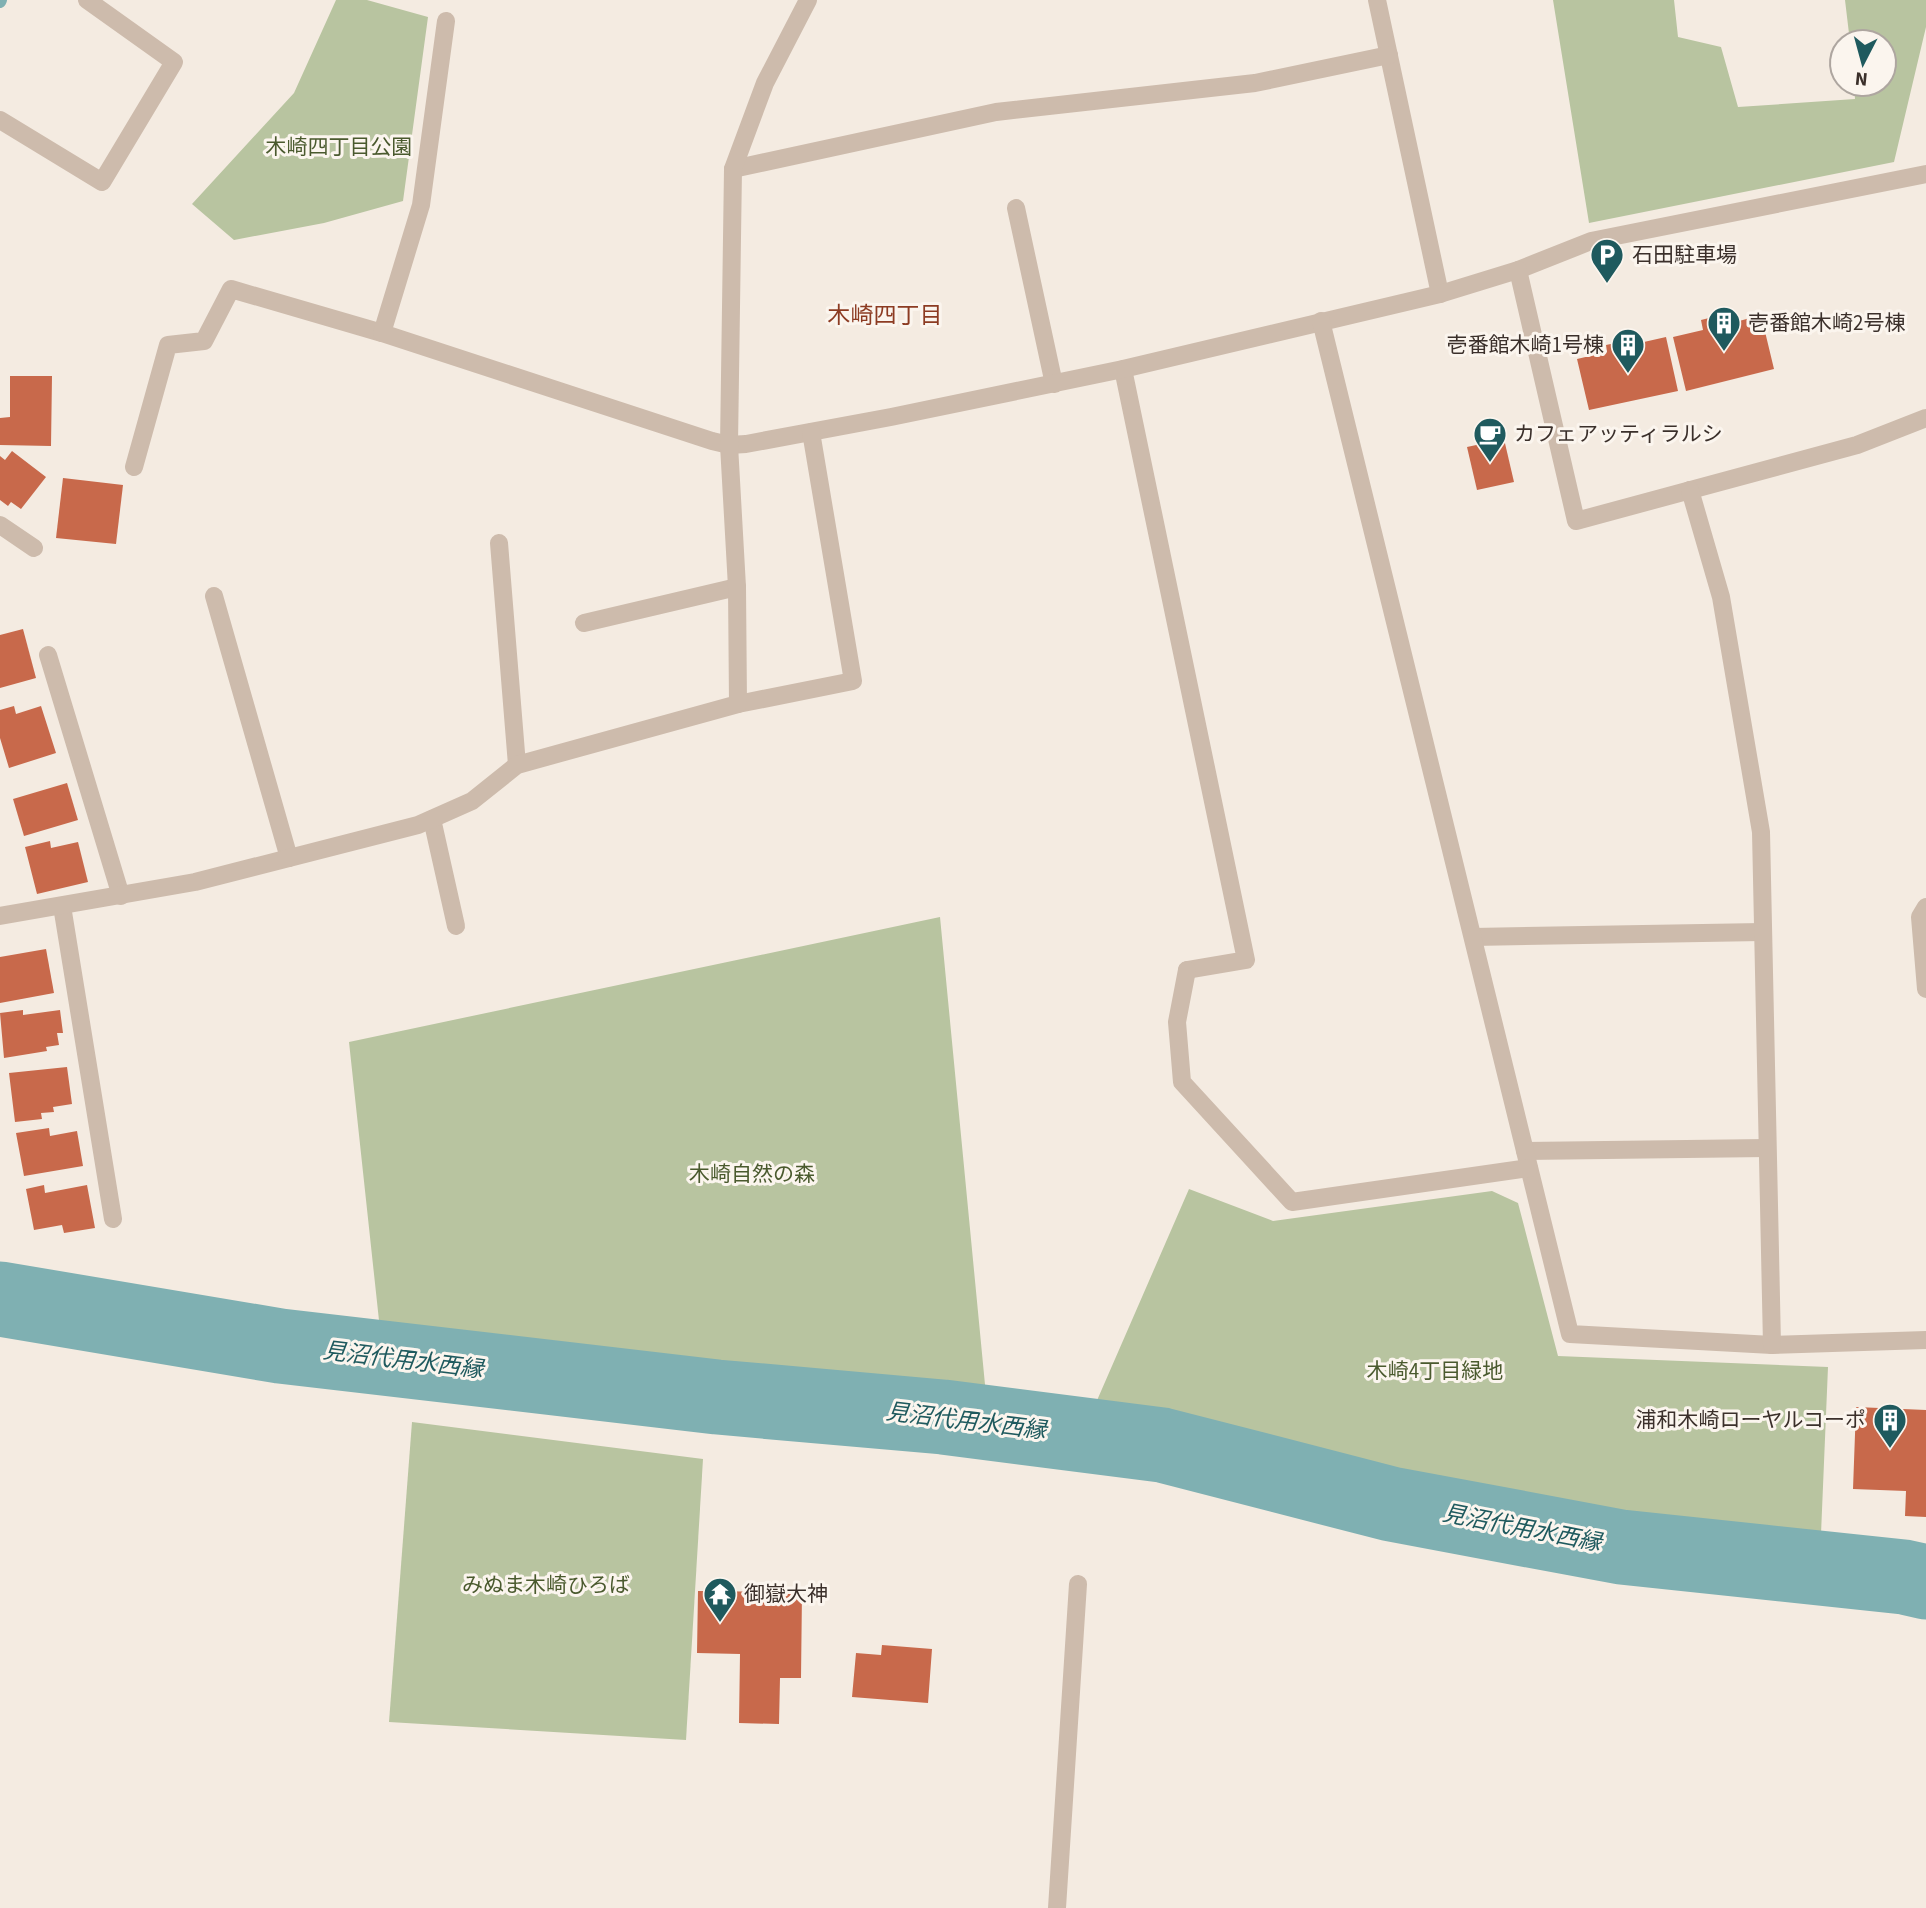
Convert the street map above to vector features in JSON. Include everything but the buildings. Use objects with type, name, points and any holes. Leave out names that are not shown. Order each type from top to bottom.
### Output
[{"type":"street","points":[[0,120],[102,182],[174,62],[87,0]]},
{"type":"street","points":[[738,704],[737,587],[729,445],[733,169],[765,83],[808,0]]},
{"type":"street","points":[[1377,0],[1440,294]]},
{"type":"street","points":[[382,333],[421,205],[446,21]]},
{"type":"street","points":[[733,169],[996,111],[1255,83],[1389,55]]},
{"type":"street","points":[[134,467],[167,345],[204,341],[231,289],[382,333],[729,445],[811,432],[1123,369],[1440,294],[1518,270],[1591,242],[1926,174]]},
{"type":"street","points":[[1016,208],[1054,384]]},
{"type":"street","points":[[1518,270],[1576,521],[1857,445],[1926,418]]},
{"type":"street","points":[[1321,321],[1570,1334],[1772,1345],[1926,1340]]},
{"type":"street","points":[[1123,369],[1246,960],[1187,970],[1177,1022],[1182,1082],[1292,1202],[1527,1159],[1767,1148]]},
{"type":"street","points":[[0,916],[195,882],[418,825],[472,801],[517,765],[738,704],[853,681],[811,432]]},
{"type":"street","points":[[1690,490],[1721,597],[1760,832],[1772,1345]]},
{"type":"street","points":[[0,525],[34,548]]},
{"type":"street","points":[[499,543],[517,765]]},
{"type":"street","points":[[584,623],[737,587]]},
{"type":"street","points":[[214,596],[289,858]]},
{"type":"street","points":[[48,655],[121,896]]},
{"type":"street","points":[[432,819],[456,926]]},
{"type":"street","points":[[62,906],[113,1219]]},
{"type":"street","points":[[1926,907],[1920,917],[1926,989]]},
{"type":"street","points":[[1473,937],[1762,932]]},
{"type":"street","points":[[1056,1908],[1078,1584]]},
{"type":"green space","name":"木崎四丁目公園","points":[[336,0],[367,0],[428,17],[403,201],[324,223],[234,240],[192,204],[294,93]]},
{"type":"green space","points":[[1553,0],[1674,0],[1678,37],[1721,47],[1738,107],[1855,98],[1898,98],[1898,28],[1848,28],[1845,0],[1926,0],[1926,27],[1894,162],[1589,223]]},
{"type":"green space","name":"木崎自然の森","points":[[940,917],[986,1395],[1095,1405],[1189,1189],[1273,1221],[1492,1191],[1518,1203],[1558,1356],[1828,1367],[1820,1558],[1503,1516],[1139,1427],[663,1378],[381,1339],[349,1042]]},
{"type":"green space","name":"みぬま木崎ひろば","points":[[412,1422],[703,1459],[686,1740],[389,1722]]},
{"type":"waterway","name":"見沼代用水西縁","points":[[0,1299],[280,1346],[717,1397],[943,1417],[1162,1445],[1391,1504],[1621,1547],[1904,1577],[1926,1582]]},
{"type":"place","name":"石田駐車場","points":[[1607,285]]},
{"type":"place","name":"壱番館木崎2号棟","points":[[1724,353]]},
{"type":"place","name":"壱番館木崎1号棟","points":[[1628,375]]},
{"type":"place","name":"カフェアッティラルシ","points":[[1490,464]]},
{"type":"place","name":"浦和木崎ローヤルコーポ","points":[[1890,1450]]},
{"type":"place","name":"御嶽大神","points":[[720,1624]]},
{"type":"district","name":"木崎四丁目","points":[[885,315]]},
{"type":"park label","name":"木崎4丁目緑地","points":[[1435,1371]]}]
